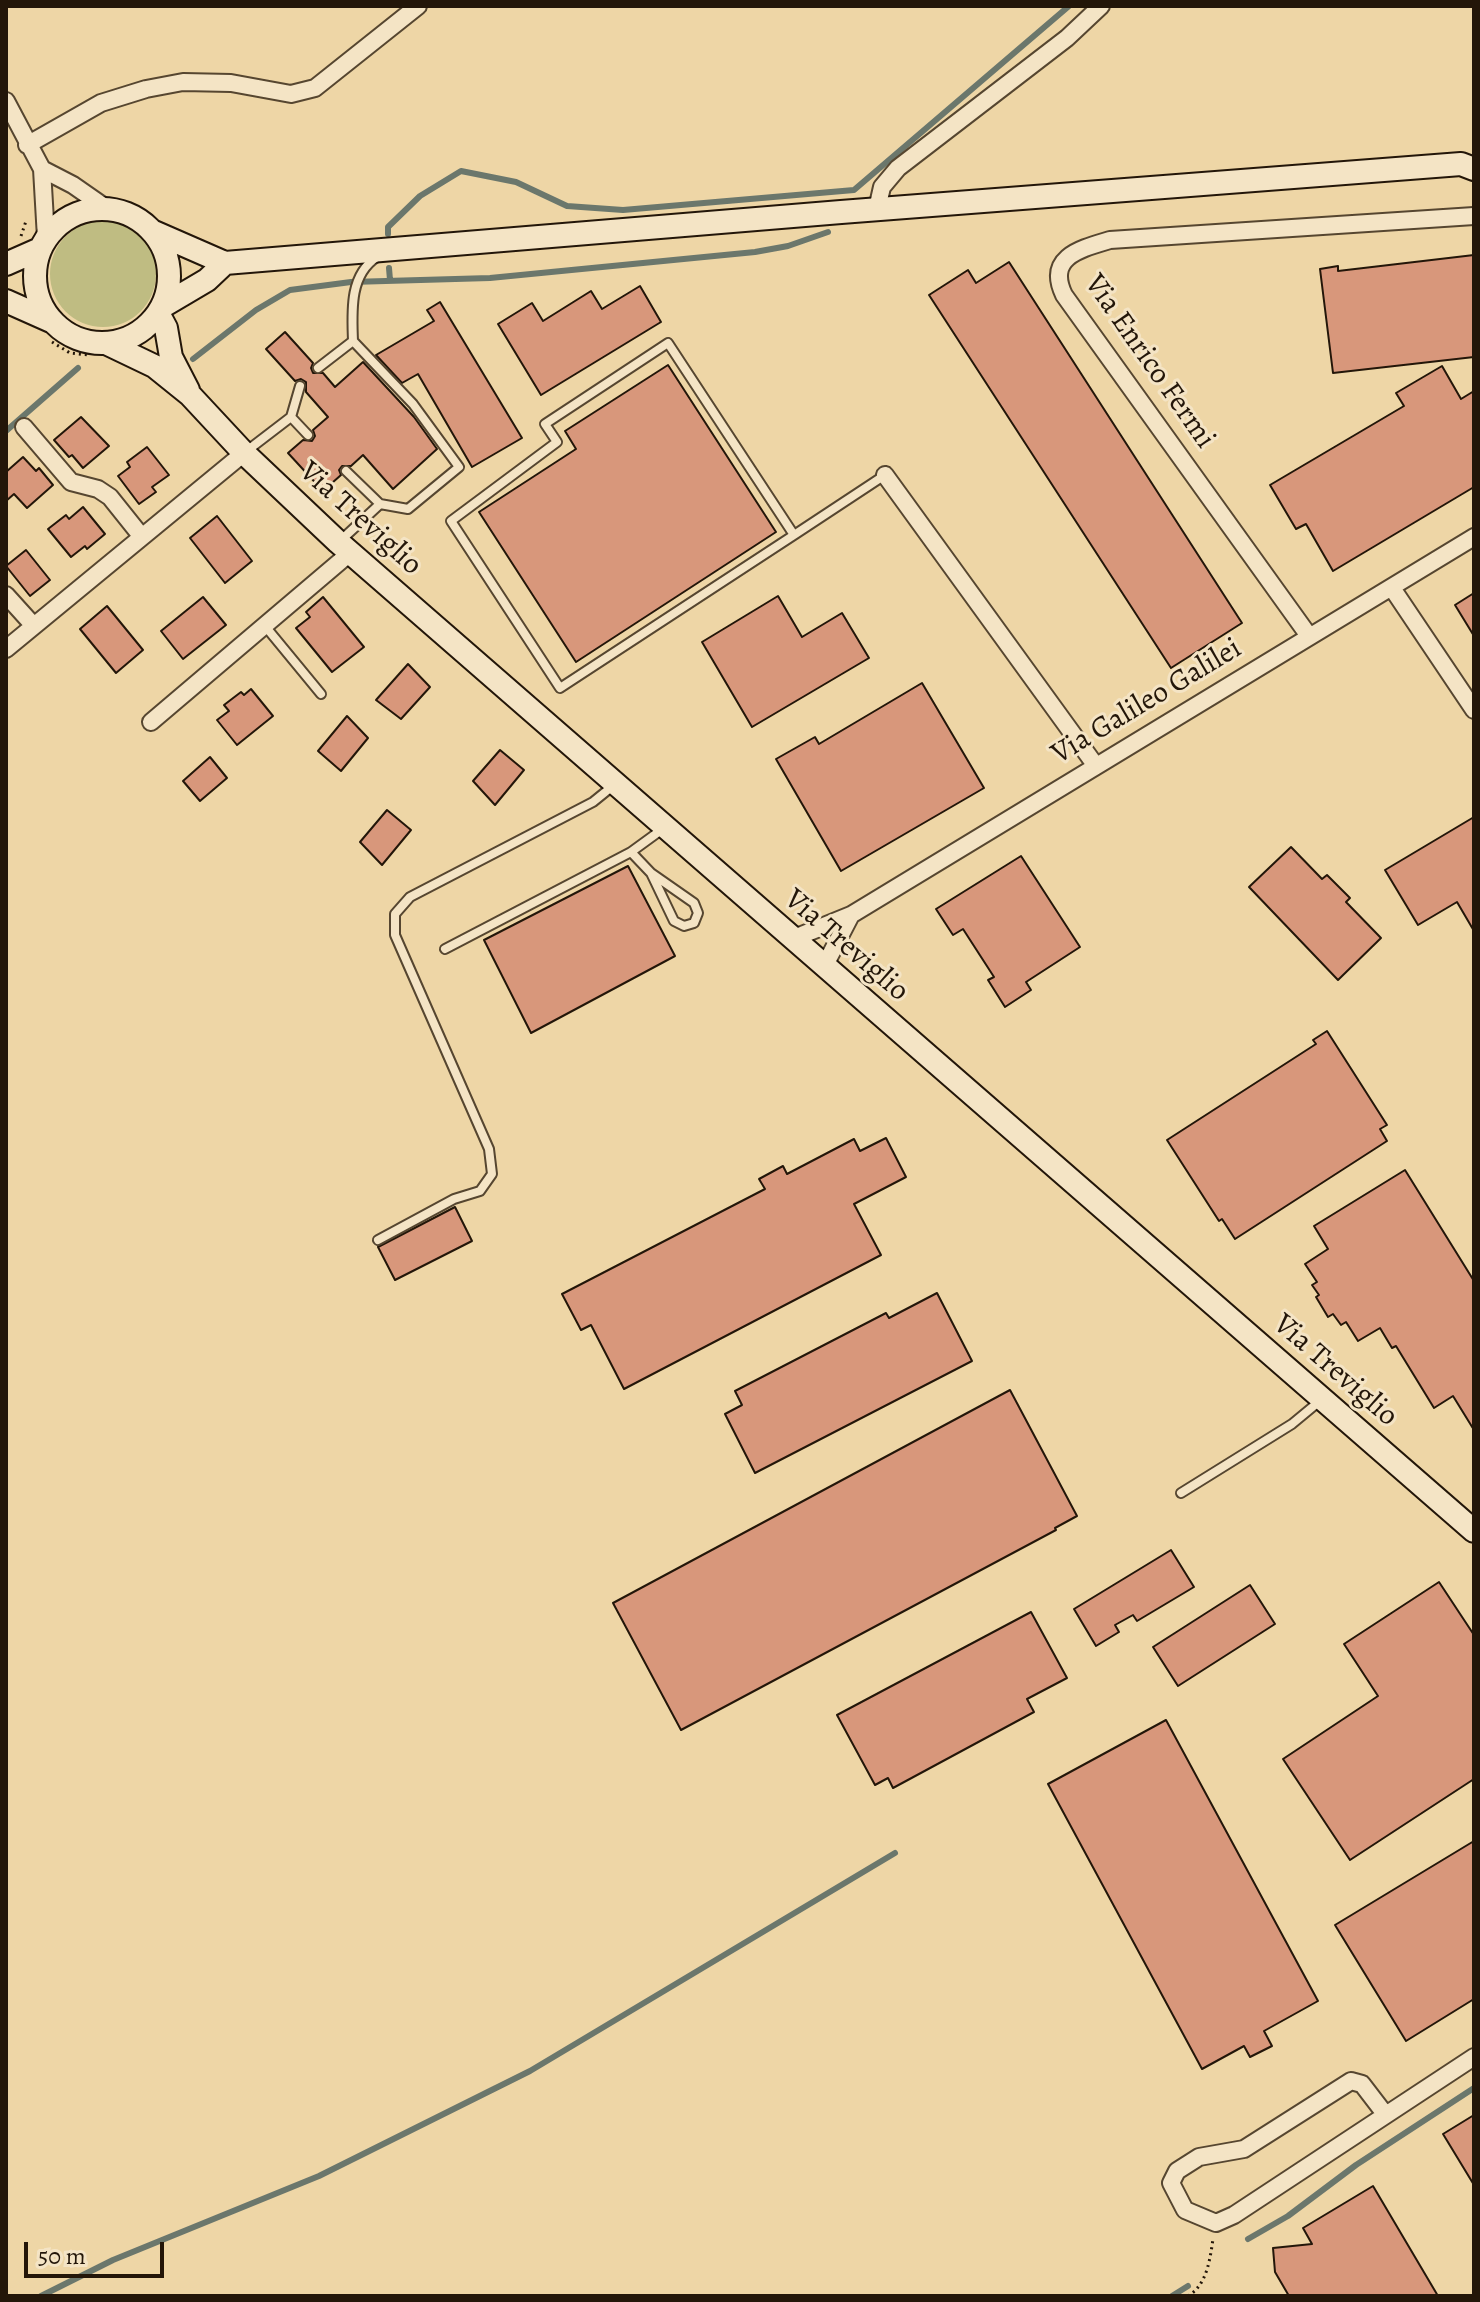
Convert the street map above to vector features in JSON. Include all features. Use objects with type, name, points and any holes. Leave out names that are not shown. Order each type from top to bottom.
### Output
[{"type":"main road","points":[[51,321],[41,305],[35,286],[35,267],[43,243],[62,221],[83,211],[106,208],[124,212],[154,232],[225,263],[1470,163]]},
{"type":"main road","points":[[154,232],[168,260],[170,275],[160,310]]},
{"type":"main road","points":[[9,254],[43,243]]},
{"type":"main road","points":[[6,301],[51,321],[67,334],[86,341],[106,343],[136,334],[160,310],[207,280],[225,263]]},
{"type":"main road","name":"Via Treviglio","points":[[160,310],[171,357],[190,395]]},
{"type":"main road","name":"Via Treviglio","points":[[106,343],[154,366],[190,395],[244,453],[344,547],[1474,1531]]},
{"type":"street","points":[[27,145],[101,103],[146,89],[183,82],[231,83],[291,94],[315,88],[418,6]]},
{"type":"street","points":[[877,209],[882,187],[898,168],[1067,38],[1101,6]]},
{"type":"street","points":[[6,101],[42,169],[73,185],[106,208]]},
{"type":"street","points":[[42,169],[43,243]]},
{"type":"street","name":"Via Enrico Fermi","points":[[1309,636],[1064,295],[1059,269],[1074,253],[1110,240],[1474,216]]},
{"type":"street","points":[[24,427],[71,482],[98,489],[110,497],[142,537]]},
{"type":"street","points":[[6,649],[244,453]]},
{"type":"street","points":[[885,475],[1096,766]]},
{"type":"street","name":"Via Galileo Galilei","points":[[792,939],[851,915],[1474,537]]},
{"type":"street","points":[[151,722],[265,626],[344,547]]},
{"type":"street","points":[[1392,588],[1474,710]]},
{"type":"street","points":[[6,595],[34,626]]},
{"type":"street","points":[[824,967],[851,915]]},
{"type":"street","points":[[1385,2114],[1362,2084],[1351,2081],[1244,2149],[1199,2157],[1177,2171],[1171,2183],[1185,2210],[1216,2223],[1234,2215],[1474,2057]]},
{"type":"lane","points":[[346,471],[380,504],[408,509],[459,467],[413,404],[353,341],[352,297],[370,262],[385,252]]},
{"type":"lane","points":[[318,368],[353,341]]},
{"type":"lane","points":[[794,535],[668,343],[545,424],[557,442],[451,521],[560,688],[794,535],[885,475]]},
{"type":"lane","points":[[244,453],[291,417],[300,386]]},
{"type":"lane","points":[[291,417],[308,435]]},
{"type":"lane","points":[[344,547],[380,504]]},
{"type":"lane","points":[[265,626],[321,694]]},
{"type":"lane","points":[[378,1240],[454,1199],[480,1191],[492,1174],[489,1149],[395,935],[395,914],[410,897],[593,802],[615,784]]},
{"type":"lane","points":[[445,949],[631,852],[665,828]]},
{"type":"lane","points":[[631,852],[651,873],[694,903],[698,913],[694,923],[684,926],[674,921],[651,873]]},
{"type":"lane","points":[[1181,1493],[1292,1424],[1322,1399]]},
{"type":"path","points":[[9,254],[21,236],[28,214]]},
{"type":"path","points":[[1188,2296],[1195,2292],[1205,2274],[1216,2223]]},
{"type":"shaded area","points":[[103,221],[123,225],[141,236],[152,254],[156,274],[152,294],[141,312],[123,323],[103,327],[83,323],[65,312],[54,294],[50,274],[54,254],[65,236],[83,225]]},
{"type":"building","points":[[1474,255],[1474,357],[1333,373],[1320,269],[1338,266],[1338,271]]},
{"type":"building","points":[[1009,262],[1242,623],[1171,668],[929,295],[968,270],[976,283]]},
{"type":"building","points":[[640,286],[661,322],[541,395],[498,324],[532,303],[543,321],[591,291],[602,309]]},
{"type":"building","points":[[440,302],[522,438],[472,467],[418,374],[402,383],[376,355],[434,321],[427,310]]},
{"type":"building","points":[[285,332],[313,363],[313,373],[323,373],[335,387],[363,362],[414,417],[437,449],[393,489],[363,455],[351,466],[342,466],[339,470],[341,475],[323,491],[288,453],[303,440],[312,441],[315,436],[313,430],[328,417],[306,392],[306,382],[301,379],[295,381],[266,349]]},
{"type":"building","points":[[668,365],[776,532],[576,662],[479,512],[576,449],[565,431]]},
{"type":"building","points":[[1442,366],[1461,399],[1474,391],[1474,487],[1333,571],[1306,524],[1296,529],[1270,485],[1404,406],[1396,393]]},
{"type":"building","points":[[81,417],[109,446],[83,468],[54,440]]},
{"type":"building","points":[[147,447],[169,475],[152,487],[156,492],[139,504],[118,476],[130,467],[127,462]]},
{"type":"building","points":[[23,457],[36,471],[39,468],[53,485],[27,508],[14,494],[6,501],[6,472]]},
{"type":"building","points":[[83,507],[105,534],[71,557],[48,529],[66,515],[69,519]]},
{"type":"building","points":[[217,516],[252,561],[225,583],[190,538]]},
{"type":"building","points":[[26,550],[50,580],[30,596],[6,566]]},
{"type":"building","points":[[1474,593],[1474,636],[1455,605]]},
{"type":"building","points":[[778,596],[802,637],[842,613],[869,658],[752,727],[702,642]]},
{"type":"building","points":[[203,597],[226,625],[183,659],[161,631]]},
{"type":"building","points":[[323,597],[364,647],[332,672],[296,628],[310,617],[306,612]]},
{"type":"building","points":[[107,606],[143,650],[116,673],[80,629]]},
{"type":"building","points":[[408,664],[430,687],[401,719],[376,700]]},
{"type":"building","points":[[922,683],[984,788],[841,871],[776,759],[815,737],[819,744]]},
{"type":"building","points":[[251,689],[273,716],[237,745],[217,720],[229,711],[224,705],[241,692],[244,695]]},
{"type":"building","points":[[347,716],[368,738],[341,771],[318,751]]},
{"type":"building","points":[[500,750],[524,770],[495,805],[473,781]]},
{"type":"building","points":[[210,757],[227,778],[200,801],[183,781]]},
{"type":"building","points":[[387,810],[411,830],[382,865],[360,842]]},
{"type":"building","points":[[1474,817],[1474,931],[1457,902],[1418,925],[1385,870]]},
{"type":"building","points":[[1291,847],[1322,879],[1327,875],[1350,898],[1346,902],[1381,938],[1338,980],[1249,887]]},
{"type":"building","points":[[1021,856],[1080,947],[1026,982],[1031,990],[1005,1007],[988,980],[994,977],[963,929],[953,935],[936,909]]},
{"type":"building","points":[[628,866],[675,956],[531,1033],[484,940]]},
{"type":"building","points":[[1327,1031],[1387,1125],[1380,1129],[1387,1141],[1235,1239],[1222,1219],[1219,1221],[1167,1140],[1316,1044],[1313,1040]]},
{"type":"building","points":[[886,1138],[906,1177],[854,1204],[881,1255],[624,1389],[591,1325],[581,1330],[562,1294],[765,1189],[759,1179],[783,1166],[787,1174],[854,1139],[860,1151]]},
{"type":"building","points":[[1405,1170],[1474,1281],[1474,1430],[1453,1396],[1434,1408],[1396,1346],[1392,1348],[1380,1328],[1358,1341],[1346,1322],[1341,1325],[1333,1314],[1328,1317],[1312,1285],[1317,1282],[1305,1264],[1328,1249],[1314,1226]]},
{"type":"building","points":[[455,1207],[472,1241],[395,1280],[378,1247]]},
{"type":"building","points":[[937,1293],[972,1361],[755,1473],[725,1414],[742,1405],[735,1391],[886,1313],[889,1318]]},
{"type":"building","points":[[1010,1390],[1077,1516],[681,1730],[613,1603]]},
{"type":"building","points":[[1171,1550],[1194,1587],[1137,1621],[1133,1615],[1115,1625],[1119,1632],[1096,1646],[1074,1609]]},
{"type":"building","points":[[1439,1582],[1474,1635],[1474,1779],[1350,1860],[1283,1759],[1378,1696],[1344,1644]]},
{"type":"building","points":[[1250,1585],[1275,1624],[1178,1686],[1153,1647]]},
{"type":"building","points":[[1031,1612],[1067,1678],[1027,1699],[1034,1712],[893,1788],[888,1778],[875,1785],[837,1715]]},
{"type":"building","points":[[1166,1720],[1318,2001],[1264,2031],[1272,2046],[1250,2057],[1244,2046],[1202,2069],[1048,1784]]},
{"type":"building","points":[[1474,1841],[1474,1999],[1406,2041],[1335,1925]]},
{"type":"building","points":[[1474,2115],[1474,2185],[1443,2134]]},
{"type":"building","points":[[1373,2186],[1438,2296],[1289,2296],[1275,2272],[1273,2248],[1312,2244],[1303,2228]]},
{"type":"waterway","points":[[388,234],[388,227],[420,196],[461,171],[516,182],[567,206],[623,210],[854,190],[1069,6]]},
{"type":"waterway","points":[[193,359],[256,310],[290,290],[351,282],[490,278],[755,252],[788,246],[828,232]]},
{"type":"waterway","points":[[389,268],[390,280]]},
{"type":"waterway","points":[[6,431],[78,368]]},
{"type":"waterway","points":[[41,2296],[113,2260],[319,2176],[530,2071],[895,1853]]},
{"type":"waterway","points":[[1248,2239],[1288,2216],[1356,2165],[1474,2088]]},
{"type":"waterway","points":[[1172,2296],[1188,2286]]}]
